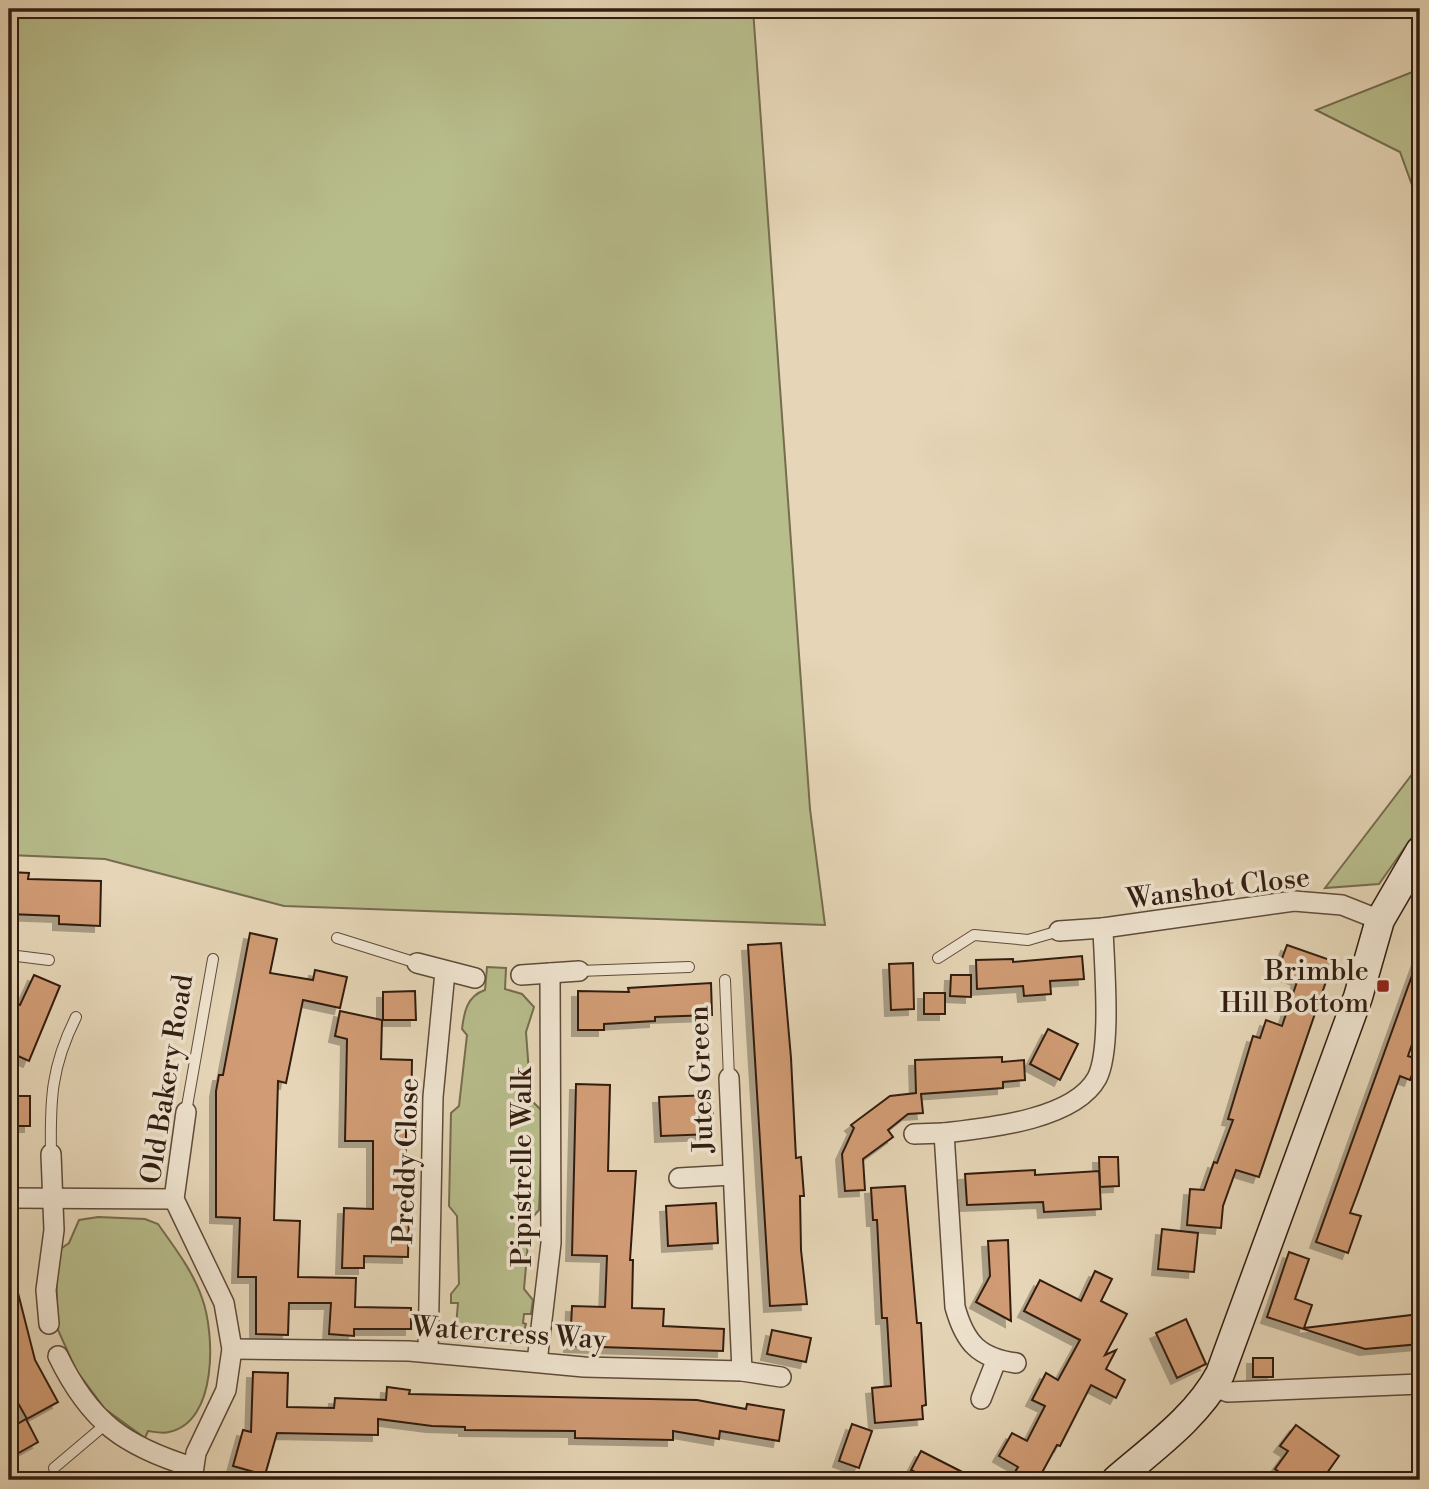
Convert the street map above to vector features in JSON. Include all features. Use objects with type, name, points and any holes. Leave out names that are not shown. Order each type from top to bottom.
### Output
[{"type":"main road","points":[[1116,1480],[1178,1426],[1213,1388],[1226,1359],[1358,996],[1380,919],[1420,851]]},
{"type":"street","name":"Wanshot Close","points":[[1059,931],[1103,928],[1294,901],[1342,905],[1380,919]]},
{"type":"street","name":"Wanshot Close","points":[[914,1134],[1006,1125],[1073,1103],[1088,1091],[1098,1077],[1104,1047],[1103,928]]},
{"type":"street","points":[[417,963],[475,978]]},
{"type":"street","points":[[521,975],[579,971]]},
{"type":"street","name":"Preddy Close","points":[[428,1352],[433,1097],[445,972]]},
{"type":"street","name":"Pipistrelle Walk","points":[[537,1362],[551,1243],[550,973]]},
{"type":"street","name":"Jutes Green","points":[[729,1078],[742,1371]]},
{"type":"street","name":"Old Bakery Road","points":[[186,1112],[174,1199],[218,1287],[229,1318],[232,1349],[226,1390],[201,1440],[192,1474]]},
{"type":"street","points":[[944,1133],[955,1307],[970,1342],[982,1354],[996,1361],[1016,1363]]},
{"type":"street","points":[[48,1324],[46,1290],[54,1230],[51,1154]]},
{"type":"street","name":"Jutes Green","points":[[679,1178],[732,1175]]},
{"type":"street","points":[[9,1198],[174,1199]]},
{"type":"street","name":"Watercress Way","points":[[232,1349],[428,1352],[584,1367],[742,1371],[781,1377]]},
{"type":"street","points":[[58,1356],[75,1388],[106,1424],[142,1450],[192,1474]]},
{"type":"street","points":[[981,1398],[996,1361]]},
{"type":"street","points":[[1213,1388],[1228,1392],[1420,1384]]},
{"type":"lane","name":"Wanshot Close","points":[[938,958],[974,935],[1028,940],[1059,931]]},
{"type":"lane","points":[[337,938],[417,963]]},
{"type":"lane","points":[[9,955],[49,960]]},
{"type":"lane","name":"Old Bakery Road","points":[[186,1112],[213,959]]},
{"type":"lane","points":[[579,971],[689,967]]},
{"type":"lane","name":"Jutes Green","points":[[725,980],[729,1078]]},
{"type":"lane","points":[[51,1154],[51,1090],[54,1071],[76,1017]]},
{"type":"lane","points":[[54,1468],[106,1424]]},
{"type":"green space","points":[[9,9],[753,9],[810,809],[825,925],[284,906],[105,859],[9,855]]},
{"type":"green space","points":[[1420,69],[1420,207],[1400,152],[1316,110]]},
{"type":"green space","points":[[1420,764],[1420,826],[1379,884],[1325,888]]},
{"type":"green space","points":[[487,967],[506,968],[505,989],[522,994],[534,1007],[526,1032],[531,1100],[543,1112],[539,1210],[530,1220],[524,1289],[533,1300],[531,1314],[524,1314],[523,1323],[526,1324],[522,1338],[515,1343],[464,1339],[456,1326],[458,1303],[451,1303],[451,1294],[459,1284],[457,1216],[449,1206],[451,1113],[459,1106],[467,1035],[462,1029],[464,1017],[470,1000],[485,990]]},
{"type":"green space","points":[[98,1217],[145,1219],[158,1224],[177,1250],[202,1298],[209,1332],[209,1374],[197,1412],[185,1425],[169,1432],[148,1431],[145,1438],[105,1409],[76,1370],[58,1330],[56,1271],[59,1250],[69,1243],[79,1220]]},
{"type":"building","points":[[9,872],[29,873],[28,879],[101,881],[100,926],[59,924],[59,916],[9,914]]},
{"type":"building","points":[[250,933],[277,939],[270,973],[313,980],[315,970],[347,977],[340,1008],[303,1000],[286,1083],[278,1081],[274,1220],[300,1221],[298,1277],[356,1278],[355,1307],[411,1308],[411,1329],[354,1329],[354,1336],[329,1334],[331,1303],[289,1303],[288,1335],[256,1334],[256,1277],[238,1277],[240,1218],[216,1217],[216,1091],[219,1075],[223,1075]]},
{"type":"building","points":[[781,943],[796,1158],[801,1157],[804,1196],[800,1196],[801,1250],[807,1304],[770,1306],[748,945]]},
{"type":"building","points":[[1287,945],[1333,961],[1259,1177],[1236,1170],[1223,1206],[1221,1228],[1187,1225],[1190,1189],[1204,1190],[1214,1162],[1217,1163],[1233,1120],[1228,1119],[1253,1036],[1260,1038],[1266,1020],[1282,1026],[1298,979],[1277,972]]},
{"type":"building","points":[[1082,956],[1084,979],[1050,981],[1051,994],[1024,996],[1023,986],[977,989],[976,960],[1013,959],[1013,962]]},
{"type":"building","points":[[1418,959],[1420,1021],[1408,1056],[1418,1059],[1410,1080],[1400,1076],[1350,1213],[1361,1216],[1348,1253],[1316,1242]]},
{"type":"building","points":[[913,963],[914,1009],[891,1010],[889,964]]},
{"type":"building","points":[[34,975],[60,986],[29,1061],[9,1052],[9,1000],[20,1005]]},
{"type":"building","points":[[951,975],[971,975],[971,997],[950,996]]},
{"type":"building","points":[[711,983],[712,1015],[655,1017],[655,1021],[604,1024],[604,1030],[578,1030],[578,991],[629,992],[628,988]]},
{"type":"building","points":[[415,991],[416,1020],[383,1020],[383,992]]},
{"type":"building","points":[[924,993],[945,993],[945,1014],[924,1014]]},
{"type":"building","points":[[340,1011],[382,1020],[381,1059],[412,1060],[411,1118],[406,1118],[406,1159],[410,1159],[408,1257],[364,1256],[364,1268],[342,1268],[344,1208],[373,1209],[373,1141],[345,1141],[347,1039],[335,1036]]},
{"type":"building","points":[[1048,1029],[1078,1044],[1060,1080],[1030,1064]]},
{"type":"building","points":[[1002,1057],[1002,1062],[1024,1060],[1025,1080],[1003,1082],[1003,1088],[921,1094],[923,1113],[908,1114],[888,1130],[893,1137],[863,1159],[865,1190],[845,1191],[842,1154],[854,1128],[851,1125],[890,1096],[916,1093],[915,1060]]},
{"type":"building","points":[[576,1084],[610,1085],[608,1171],[636,1171],[630,1260],[633,1260],[632,1308],[664,1309],[663,1326],[724,1329],[723,1351],[570,1346],[572,1306],[605,1307],[607,1256],[572,1255]]},
{"type":"building","points":[[712,1095],[713,1134],[661,1136],[659,1097]]},
{"type":"building","points":[[9,1096],[30,1096],[30,1126],[9,1126]]},
{"type":"building","points":[[1099,1157],[1118,1157],[1119,1186],[1100,1187]]},
{"type":"building","points":[[1035,1170],[1035,1175],[1099,1171],[1101,1209],[1044,1212],[1043,1202],[967,1205],[965,1174]]},
{"type":"building","points":[[905,1186],[917,1323],[921,1323],[926,1405],[922,1406],[923,1419],[875,1423],[872,1388],[891,1386],[887,1318],[882,1318],[877,1220],[873,1220],[871,1188]]},
{"type":"building","points":[[716,1203],[718,1243],[668,1246],[666,1206]]},
{"type":"building","points":[[1162,1229],[1198,1233],[1194,1272],[1158,1269]]},
{"type":"building","points":[[1008,1240],[1011,1321],[976,1302],[990,1276],[988,1241]]},
{"type":"building","points":[[1289,1252],[1309,1259],[1295,1299],[1312,1305],[1304,1328],[1420,1314],[1420,1344],[1365,1349],[1267,1317]]},
{"type":"building","points":[[1095,1271],[1112,1279],[1101,1301],[1127,1314],[1105,1355],[1116,1350],[1106,1369],[1125,1380],[1116,1398],[1091,1385],[1060,1446],[1057,1445],[1038,1480],[1010,1480],[1018,1467],[999,1456],[1012,1433],[1027,1441],[1045,1406],[1032,1400],[1046,1373],[1058,1380],[1080,1340],[1024,1311],[1040,1280],[1081,1301]]},
{"type":"building","points":[[16,1285],[35,1360],[58,1402],[27,1419],[9,1387],[9,1286]]},
{"type":"building","points":[[1186,1319],[1206,1364],[1177,1378],[1156,1333]]},
{"type":"building","points":[[772,1330],[811,1338],[806,1362],[767,1354]]},
{"type":"building","points":[[1253,1358],[1273,1358],[1273,1377],[1253,1377]]},
{"type":"building","points":[[253,1372],[288,1373],[287,1407],[334,1408],[335,1398],[386,1400],[387,1387],[410,1390],[409,1394],[697,1400],[746,1409],[747,1404],[784,1410],[779,1441],[720,1431],[719,1439],[673,1431],[673,1440],[575,1438],[575,1431],[465,1430],[465,1427],[378,1419],[378,1435],[277,1433],[265,1475],[233,1466],[243,1430],[251,1432]]},
{"type":"building","points":[[26,1419],[38,1442],[15,1455],[9,1444],[9,1429]]},
{"type":"building","points":[[852,1424],[872,1431],[859,1468],[839,1461]]},
{"type":"building","points":[[1296,1425],[1339,1456],[1322,1480],[1290,1480],[1275,1469],[1288,1451],[1280,1446]]},
{"type":"building","points":[[921,1451],[978,1480],[931,1480],[911,1470]]},
{"type":"place","name":"Brimble Hill Bottom","points":[[1383,986]]}]
